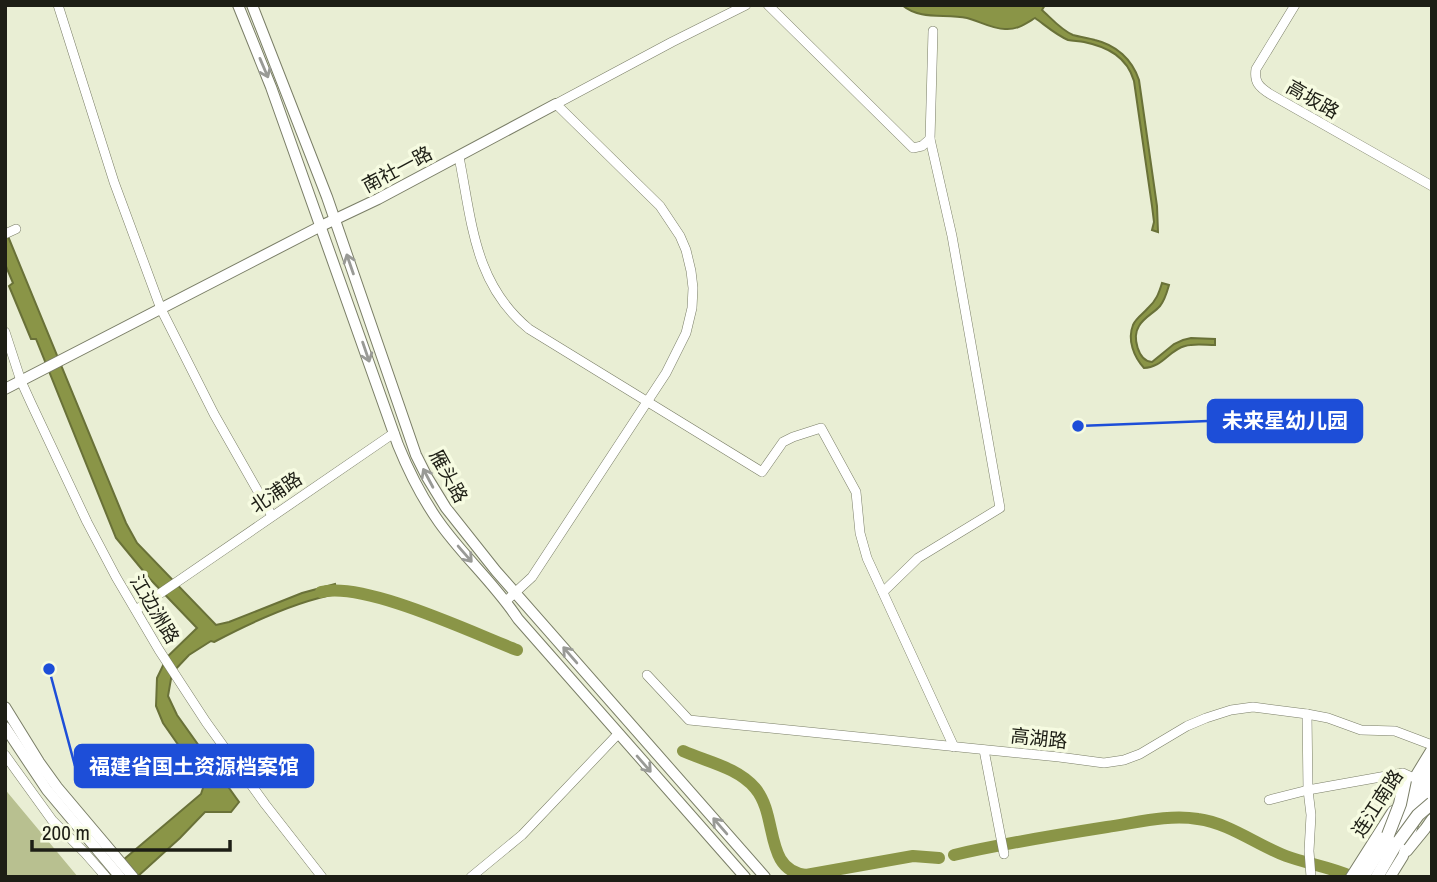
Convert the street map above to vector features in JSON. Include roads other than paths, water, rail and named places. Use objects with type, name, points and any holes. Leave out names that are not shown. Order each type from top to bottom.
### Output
[{"type":"highway","points":[[1377,877],[1393,838],[1432,766]]},
{"type":"highway","points":[[1393,838],[1400,804],[1410,779]]},
{"type":"highway","points":[[1393,838],[1432,782]]},
{"type":"highway","points":[[1357,873],[1432,803]]},
{"type":"main road","name":"雁头路","points":[[238,5],[271,87],[394,433],[410,471],[433,513],[518,619],[745,877]]},
{"type":"main road","name":"雁头路","points":[[252,5],[335,220],[403,421],[433,488],[453,518],[515,592],[765,877]]},
{"type":"main road","name":"南社一路","points":[[21,381],[556,104]]},
{"type":"main road","points":[[5,389],[21,381]]},
{"type":"main road","points":[[5,707],[46,772],[79,815],[110,870],[133,877]]},
{"type":"main road","points":[[5,727],[39,781],[110,870],[120,877]]},
{"type":"main road","name":"连江南路","points":[[1357,873],[1410,779],[1432,747]]},
{"type":"main road","points":[[1403,856],[1414,823],[1432,793]]},
{"type":"main road","points":[[1390,877],[1432,819]]},
{"type":"street","points":[[58,5],[114,182],[161,309],[214,414],[272,516]]},
{"type":"street","name":"南社一路","points":[[556,104],[746,5]]},
{"type":"street","points":[[768,5],[913,148],[922,146],[930,139]]},
{"type":"street","name":"高坂路","points":[[1295,5],[1256,69],[1258,85],[1432,186]]},
{"type":"street","points":[[883,592],[918,558],[1000,508],[952,236],[930,139],[933,30]]},
{"type":"street","points":[[506,601],[532,577],[647,402],[675,356],[691,317],[693,288],[688,257],[680,236],[660,206],[556,104]]},
{"type":"street","points":[[458,157],[478,254],[488,279],[502,301],[533,333],[762,472],[783,442],[821,428],[856,492],[861,540],[867,558],[954,747]]},
{"type":"street","points":[[5,234],[16,229]]},
{"type":"street","name":"江边洲路","points":[[5,332],[21,381],[92,531],[135,610],[205,722],[277,821],[322,877]]},
{"type":"street","name":"北浦路","points":[[135,610],[394,433]]},
{"type":"street","name":"高湖路","points":[[647,675],[690,720],[1098,763],[1110,763],[1136,756],[1188,726],[1223,712],[1260,707],[1328,718],[1361,730],[1395,732],[1418,738],[1432,747]]},
{"type":"street","points":[[1307,714],[1310,873]]},
{"type":"street","points":[[471,877],[522,835],[618,734]]},
{"type":"street","points":[[984,750],[1004,854]]},
{"type":"street","points":[[5,755],[52,820],[85,853],[110,870]]},
{"type":"street","points":[[1269,800],[1402,773],[1410,779]]},
{"type":"waterway","points":[[321,592],[364,594],[390,601],[517,650]]},
{"type":"waterway","points":[[683,751],[731,770],[755,788],[767,813],[777,853],[792,871],[806,875],[913,856],[939,858]]},
{"type":"waterway","points":[[954,855],[1141,821],[1187,818],[1221,825],[1286,856],[1353,877]]},
{"type":"place","name":"未来星幼儿园","points":[[1078,426]]},
{"type":"place","name":"福建省国土资源档案馆","points":[[49,669]]}]
